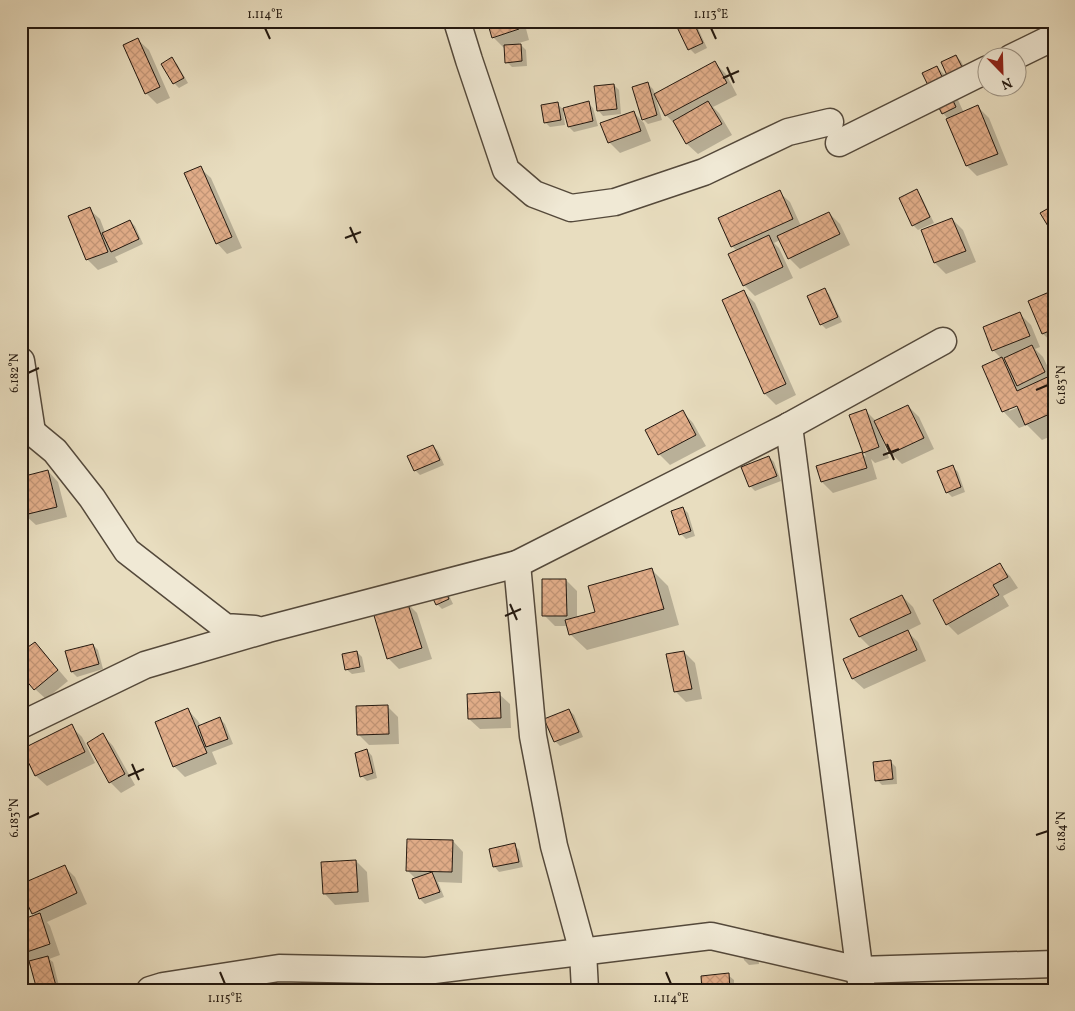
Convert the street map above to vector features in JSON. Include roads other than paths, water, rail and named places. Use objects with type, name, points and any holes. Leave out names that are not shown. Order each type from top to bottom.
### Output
[{"type":"street","points":[[457,21],[468,60],[506,170],[534,194],[571,208],[615,202],[704,172],[788,132],[834,133],[978,73]]},
{"type":"street","points":[[1028,50],[1054,37]]},
{"type":"street","points":[[21,725],[145,665],[268,630],[517,564],[789,426],[943,341]]},
{"type":"street","points":[[21,361],[26,433],[55,451],[92,498],[127,551],[225,627],[268,630]]},
{"type":"street","points":[[789,426],[860,980]]},
{"type":"street","points":[[517,564],[533,736],[554,846],[583,952],[585,990]]},
{"type":"street","points":[[150,990],[163,986],[426,972],[711,936],[860,980],[1054,964]]}]
